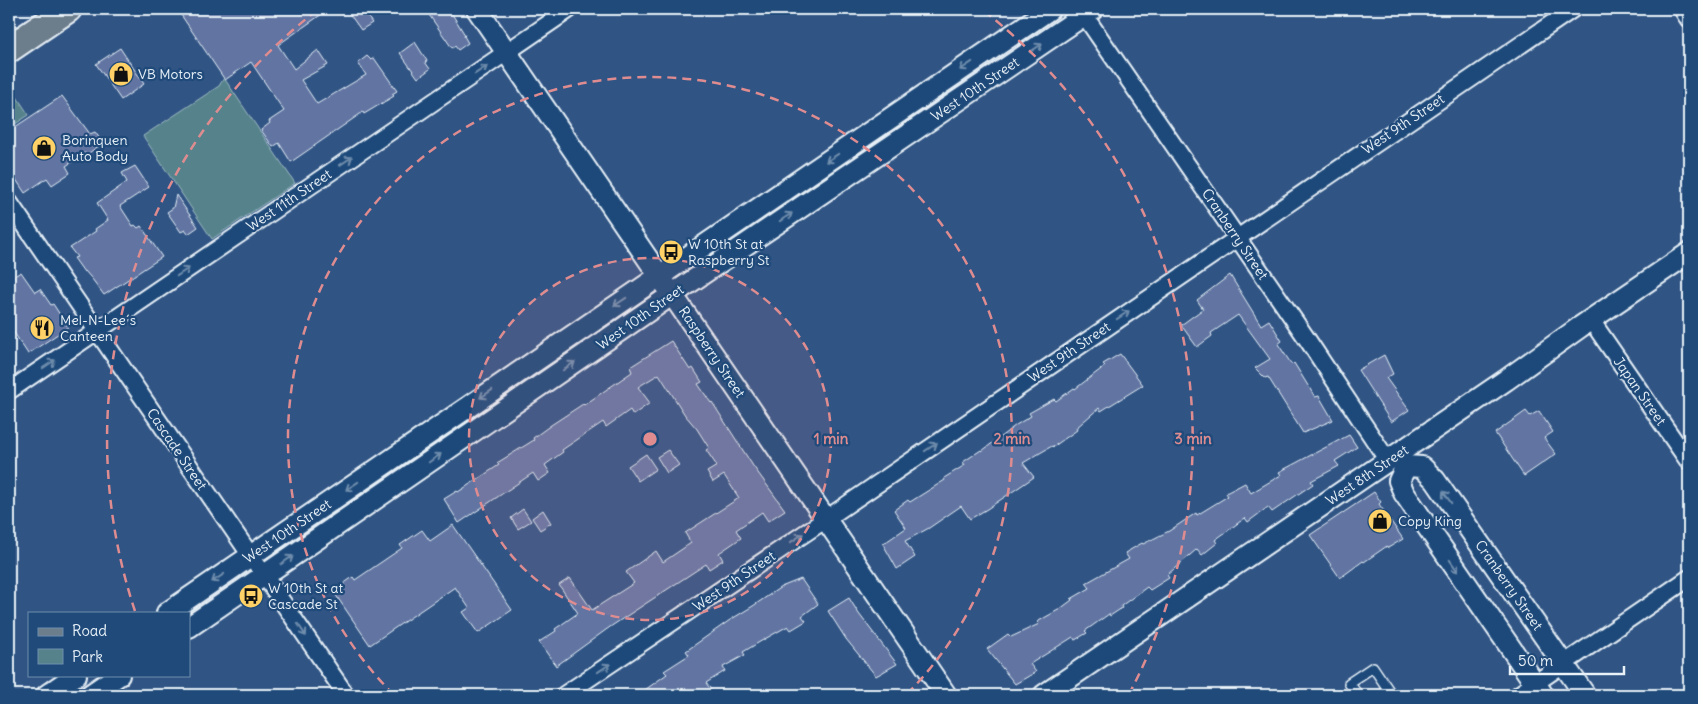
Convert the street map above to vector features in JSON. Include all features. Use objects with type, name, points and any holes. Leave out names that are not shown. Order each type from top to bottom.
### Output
[{"type":"main road","points":[[9,49],[68,9]]},
{"type":"street","name":"Raspberry Street","points":[[477,9],[946,695]]},
{"type":"street","name":"West 11th Street","points":[[9,391],[570,9]]},
{"type":"street","name":"West 10th Street","points":[[169,612],[1050,9]]},
{"type":"street","name":"West 9th Street","points":[[564,695],[826,519],[1573,9]]},
{"type":"street","points":[[1682,9],[1689,20]]},
{"type":"street","name":"West 10th Street","points":[[190,626],[1086,11]]},
{"type":"street","name":"Cranberry Street","points":[[1086,11],[1237,237],[1398,460],[1422,467],[1436,480],[1585,695]]},
{"type":"street","points":[[865,135],[878,155]]},
{"type":"street","name":"Cascade Street","points":[[9,202],[346,695]]},
{"type":"street","name":"West 8th Street","points":[[1044,695],[1398,460],[1591,320],[1689,253]]},
{"type":"street","name":"Japan Street","points":[[1591,320],[1689,462]]},
{"type":"street","points":[[395,457],[408,476]]},
{"type":"street","points":[[1398,460],[1399,482],[1404,493],[1539,689]]},
{"type":"street","points":[[1518,695],[1539,689],[1564,664],[1689,578]]},
{"type":"street","points":[[47,695],[75,676]]},
{"type":"street","points":[[90,695],[118,676]]},
{"type":"lane","points":[[1358,695],[1349,683],[1373,667],[1392,695]]},
{"type":"green space","points":[[224,78],[295,183],[212,239],[143,136],[219,86]]},
{"type":"green space","points":[[9,85],[29,115],[9,128]]},
{"type":"building","points":[[177,9],[329,9],[278,45],[294,69],[318,50],[328,65],[301,80],[317,104],[366,75],[358,63],[367,56],[371,60],[374,58],[397,91],[392,94],[394,96],[364,114],[363,112],[291,162],[279,143],[273,147],[261,130],[270,123],[269,121],[284,111],[251,62],[225,80]]},
{"type":"building","points":[[346,9],[362,9],[372,23],[361,30]]},
{"type":"building","points":[[425,9],[449,9],[468,43],[458,50],[455,46],[452,48]]},
{"type":"building","points":[[415,42],[430,69],[418,78],[400,53]]},
{"type":"building","points":[[120,48],[144,84],[121,100],[96,64]]},
{"type":"building","points":[[62,96],[90,134],[95,132],[103,143],[66,166],[70,173],[52,185],[47,178],[25,193],[9,169],[9,131]]},
{"type":"building","points":[[135,166],[149,187],[120,206],[133,226],[135,225],[138,228],[141,226],[162,257],[104,295],[84,272],[74,258],[77,257],[70,248],[96,231],[95,229],[108,220],[97,203],[127,182],[122,173]]},
{"type":"building","points":[[176,195],[198,227],[188,234],[185,230],[181,232],[167,212],[173,208]]},
{"type":"building","points":[[21,272],[35,292],[40,289],[51,305],[53,304],[68,327],[28,354],[9,325],[9,279]]},
{"type":"building","points":[[1230,275],[1261,325],[1269,320],[1282,341],[1278,344],[1292,365],[1294,363],[1315,397],[1319,396],[1333,420],[1303,433],[1268,377],[1265,378],[1255,368],[1270,359],[1238,315],[1211,333],[1212,336],[1197,347],[1181,325],[1203,309],[1197,300]]},
{"type":"building","points":[[671,341],[690,370],[693,368],[702,382],[698,384],[785,510],[768,521],[762,512],[736,530],[741,538],[719,553],[723,560],[709,569],[706,564],[610,627],[556,666],[539,642],[578,613],[559,585],[570,578],[592,610],[634,583],[626,572],[656,551],[663,562],[691,543],[685,533],[739,498],[724,475],[713,482],[707,472],[717,466],[706,450],[709,448],[697,429],[685,415],[659,374],[638,387],[650,403],[633,415],[630,410],[606,427],[603,422],[562,450],[563,452],[545,465],[550,473],[538,481],[533,473],[459,523],[444,499],[499,465],[497,463],[534,440],[533,438],[551,425],[632,372],[630,367]]},
{"type":"building","points":[[1120,354],[1143,385],[1101,411],[1099,408],[1076,428],[1077,430],[1053,447],[1023,463],[1034,477],[987,509],[970,519],[961,506],[929,528],[905,541],[915,557],[897,569],[883,544],[906,528],[894,510],[908,500],[910,502],[945,480],[944,478],[965,465],[963,462],[982,451],[1031,416],[1029,413],[1054,399],[1056,401],[1075,389],[1105,366],[1103,364]]},
{"type":"building","points":[[1384,355],[1393,374],[1386,378],[1409,410],[1391,422],[1358,370]]},
{"type":"building","points":[[1526,411],[1530,416],[1539,411],[1553,432],[1544,438],[1556,454],[1524,476],[1495,433]]},
{"type":"building","points":[[1349,435],[1357,447],[1335,461],[1339,466],[1311,481],[1313,484],[1272,512],[1268,507],[1248,522],[1245,518],[1215,540],[1217,543],[1202,555],[1197,549],[1167,575],[1169,578],[1150,590],[1147,587],[1121,606],[1122,608],[1110,616],[1109,614],[1085,631],[1087,633],[1075,640],[1073,637],[1030,664],[1036,672],[1015,684],[987,649],[1008,634],[1011,637],[1039,624],[1037,622],[1090,588],[1086,583],[1129,559],[1125,553],[1169,531],[1196,513],[1197,515],[1228,496],[1226,493],[1245,483],[1251,493],[1281,475],[1279,472]]},
{"type":"building","points":[[668,450],[679,465],[667,473],[657,457]]},
{"type":"building","points":[[646,454],[656,469],[638,481],[628,466]]},
{"type":"building","points":[[1374,492],[1381,502],[1379,504],[1403,539],[1388,548],[1387,546],[1340,578],[1310,535]]},
{"type":"building","points":[[523,509],[531,521],[518,529],[511,518]]},
{"type":"building","points":[[543,510],[551,523],[540,530],[532,518]]},
{"type":"building","points":[[453,525],[512,610],[478,633],[463,612],[469,608],[455,587],[370,645],[333,591],[353,577],[355,580],[402,548],[400,545],[422,530],[430,541]]},
{"type":"building","points":[[801,579],[818,604],[802,616],[806,621],[791,630],[788,626],[743,652],[745,655],[723,667],[725,671],[706,683],[715,695],[638,695],[667,674],[664,671],[689,655],[686,651],[781,587]]},
{"type":"building","points":[[849,598],[897,664],[876,676],[846,639],[828,611]]},
{"type":"place","name":"VB Motors","points":[[121,74]]},
{"type":"place","name":"Borinquen Auto Body","points":[[44,148]]},
{"type":"place","name":"W 10th St at Raspberry St","points":[[671,252]]},
{"type":"place","name":"Mel-N-Lee´s Canteen","points":[[42,328]]},
{"type":"place","name":"Copy King","points":[[1380,521]]},
{"type":"place","name":"W 10th St at Cascade St","points":[[251,596]]}]
